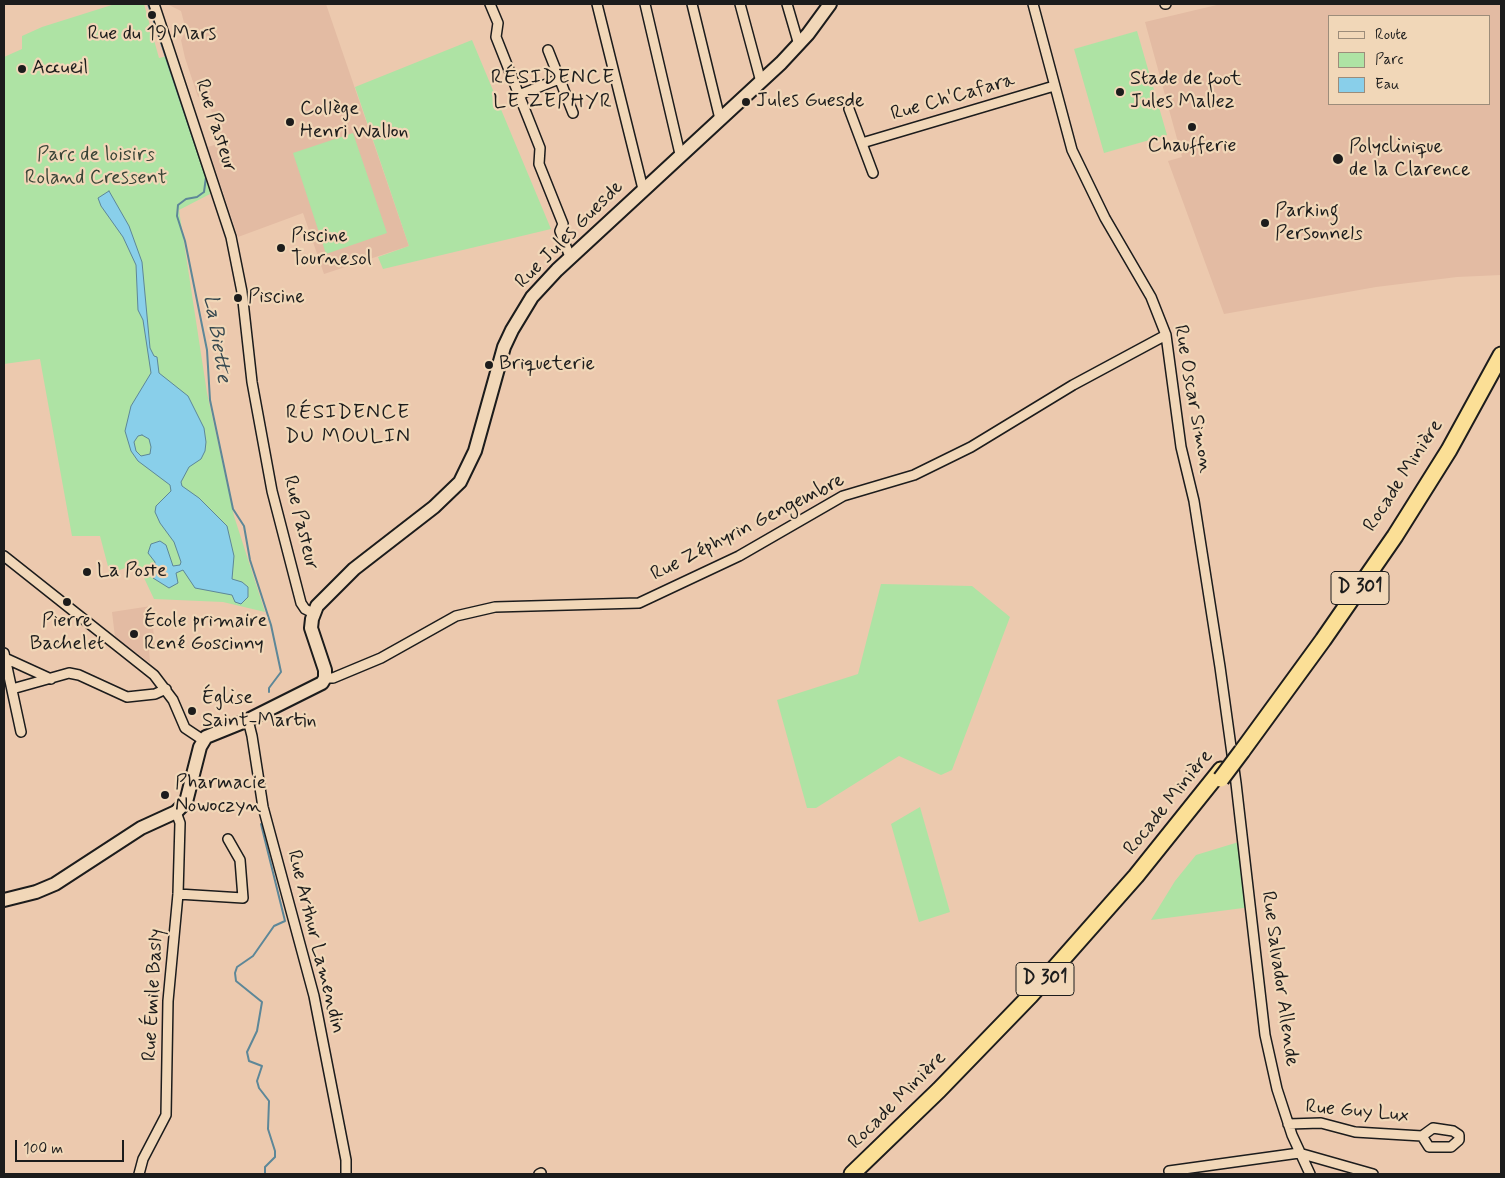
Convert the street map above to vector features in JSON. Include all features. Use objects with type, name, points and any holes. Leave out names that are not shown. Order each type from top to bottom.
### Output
[{"type":"highway","name":"Rocade Minière","points":[[863,1174],[964,1075],[1124,901],[1241,748],[1376,556],[1466,416],[1501,355]]},
{"type":"highway","name":"Rocade Minière","points":[[852,1174],[939,1090],[1030,996],[1136,876],[1221,774]]},
{"type":"main road","name":"Rue Jules Guesde","points":[[313,613],[326,594],[354,569],[434,507],[460,482],[474,451],[499,360],[512,330],[532,297],[570,257],[799,45],[830,4]]},
{"type":"main road","points":[[4,900],[36,892],[56,884],[141,828],[176,812],[186,802],[203,740],[217,731],[248,720],[322,682],[325,678],[324,665],[312,628],[313,613]]},
{"type":"street","name":"Rue Pasteur","points":[[154,4],[232,237],[242,292],[252,382],[272,491],[301,603],[305,609],[313,613]]},
{"type":"street","points":[[490,4],[498,23],[496,37],[540,148],[539,164],[563,224],[560,231],[570,257]]},
{"type":"street","points":[[597,4],[643,189]]},
{"type":"street","points":[[645,4],[680,154]]},
{"type":"street","points":[[692,4],[720,119]]},
{"type":"street","points":[[740,4],[761,82]]},
{"type":"street","points":[[787,4],[799,45]]},
{"type":"street","name":"Rue Oscar Simon","points":[[1033,4],[1068,137],[1082,175],[1151,297],[1166,335],[1181,447],[1194,502],[1236,783]]},
{"type":"street","points":[[548,50],[573,113]]},
{"type":"street","points":[[519,95],[559,79]]},
{"type":"street","name":"Rue Ch'Cafara","points":[[862,143],[1054,86]]},
{"type":"street","points":[[849,109],[873,173]]},
{"type":"street","name":"Rue Zéphyrin Gengembre","points":[[325,678],[333,678],[381,658],[456,616],[495,608],[639,603],[739,556],[843,496],[914,475],[971,447],[1073,385],[1166,335]]},
{"type":"street","points":[[4,556],[154,675],[166,689],[175,704],[185,728],[203,740]]},
{"type":"street","points":[[4,656],[51,679]]},
{"type":"street","points":[[4,656],[22,732]]},
{"type":"street","points":[[12,689],[74,673],[127,697],[155,694],[166,689]]},
{"type":"street","name":"Rue Arthur Lamendin","points":[[248,720],[265,817],[314,996],[346,1160],[346,1174]]},
{"type":"street","name":"Rue Salvador Allende","points":[[1236,783],[1265,1035],[1277,1089],[1288,1124],[1299,1154],[1310,1174]]},
{"type":"street","name":"Rue Émile Basly","points":[[139,1174],[143,1158],[166,1115],[168,1001],[178,894],[180,823],[176,812]]},
{"type":"street","points":[[178,894],[243,898],[240,860],[228,839]]},
{"type":"street","name":"Rue Guy Lux","points":[[1288,1124],[1321,1123],[1355,1132],[1422,1136]]},
{"type":"street","points":[[1170,1174],[1170,1171],[1299,1154],[1351,1171],[1374,1174]]},
{"type":"shaded area","name":"Collège Henri Wallon","points":[[167,4],[326,4],[409,246],[324,274],[303,213],[238,237],[208,147],[220,143],[208,98],[206,94],[198,97],[185,58],[181,40],[186,30],[181,11]]},
{"type":"shaded area","name":"Polyclinique de la Clarence","points":[[1221,4],[1501,4],[1501,275],[1457,277],[1376,287],[1224,314],[1168,161],[1182,157],[1145,22]]},
{"type":"shaded area","name":"École primaire René Goscinny","points":[[151,606],[155,648],[149,649],[150,663],[115,637],[112,612]]},
{"type":"green space","name":"Parc de loisirs Roland Cressent","points":[[115,4],[144,4],[159,58],[168,56],[212,193],[179,210],[207,393],[234,516],[265,612],[223,602],[154,599],[137,563],[110,574],[100,536],[72,536],[40,359],[4,364],[4,57],[22,49],[22,36],[42,27]]},
{"type":"green space","name":"Stade de foot Jules Mallez","points":[[1137,31],[1167,135],[1104,153],[1074,49]]},
{"type":"green space","points":[[472,40],[551,229],[383,269],[378,257],[409,246],[355,87]]},
{"type":"green space","points":[[353,133],[387,233],[326,254],[293,153]]},
{"type":"green space","points":[[881,584],[972,586],[1010,617],[952,770],[941,775],[899,756],[816,808],[807,808],[777,700],[858,674]]},
{"type":"green space","points":[[920,807],[950,912],[919,922],[891,824]]},
{"type":"green space","points":[[1242,841],[1251,907],[1151,920],[1175,881],[1196,855]]},
{"type":"water","points":[[109,191],[129,226],[142,262],[150,348],[154,356],[157,357],[159,373],[188,396],[204,428],[205,451],[201,459],[189,467],[181,482],[182,486],[199,498],[227,526],[234,556],[232,579],[242,582],[248,587],[248,597],[241,604],[235,602],[232,595],[195,588],[183,570],[176,573],[178,583],[169,588],[153,578],[155,562],[148,553],[151,544],[160,541],[166,545],[173,566],[180,565],[181,562],[174,542],[160,523],[155,512],[156,506],[171,491],[170,485],[138,461],[131,451],[125,431],[131,406],[151,373],[143,320],[138,310],[136,265],[123,237],[101,206],[98,198]],"holes":[[[142,435],[149,439],[150,454],[141,456],[136,451],[134,442],[138,436]]]},
{"type":"waterway","name":"La Biette","points":[[148,4],[206,177],[204,192],[197,197],[186,199],[178,205],[177,216],[185,241],[207,350],[210,400],[233,509],[244,526],[250,560],[271,625],[281,672],[269,688],[269,692]]},
{"type":"waterway","name":"La Biette","points":[[261,824],[285,921],[274,926],[253,956],[237,967],[235,973],[236,981],[262,1002],[257,1031],[247,1052],[249,1061],[262,1066],[257,1081],[259,1088],[269,1101],[268,1129],[275,1157],[265,1167],[265,1174]]},
{"type":"place","name":"Rue du 19 Mars","points":[[152,15]]},
{"type":"place","name":"Accueil","points":[[22,69]]},
{"type":"place","name":"Stade de foot Jules Mallez","points":[[1120,92]]},
{"type":"place","name":"Jules Guesde","points":[[746,102]]},
{"type":"place","name":"Collège Henri Wallon","points":[[290,122]]},
{"type":"place","name":"Chaufferie","points":[[1192,127]]},
{"type":"place","name":"Polyclinique de la Clarence","points":[[1338,159]]},
{"type":"place","name":"Parking Personnels","points":[[1265,223]]},
{"type":"place","name":"Piscine Tournesol","points":[[281,248]]},
{"type":"place","name":"Piscine","points":[[238,298]]},
{"type":"place","name":"Briqueterie","points":[[489,365]]},
{"type":"place","name":"La Poste","points":[[87,572]]},
{"type":"place","name":"Pierre Bachelet","points":[[67,602]]},
{"type":"place","name":"École primaire René Goscinny","points":[[134,634]]},
{"type":"place","name":"Église Saint-Martin","points":[[192,711]]},
{"type":"place","name":"Pharmacie Nowoczyn","points":[[165,795]]},
{"type":"district","name":"RÉSIDENCE LE ZEPHYR","points":[[553,91]]},
{"type":"district","name":"RÉSIDENCE DU MOULIN","points":[[348,426]]}]
